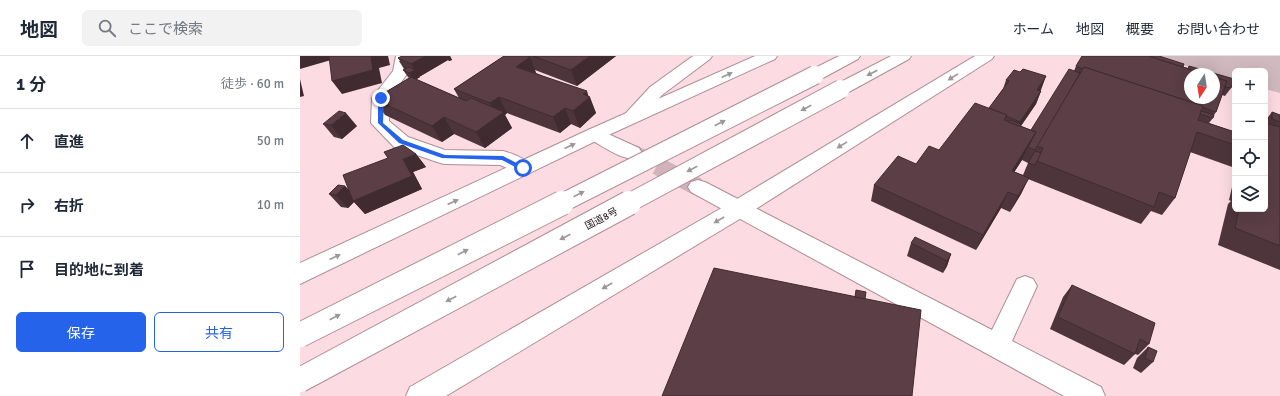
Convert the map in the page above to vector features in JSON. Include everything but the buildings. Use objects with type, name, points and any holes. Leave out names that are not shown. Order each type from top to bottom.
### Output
[{"type":"main road","points":[[404,56],[401,71],[381,98],[380,123],[401,142],[444,157],[503,158],[523,168]]},
{"type":"main road","points":[[632,118],[656,91],[704,56]]},
{"type":"main road","points":[[300,274],[595,134],[769,56]]},
{"type":"main road","points":[[300,335],[852,56]]},
{"type":"main road","name":"国道8号","points":[[300,380],[903,56]]},
{"type":"main road","points":[[420,396],[740,208],[986,56]]},
{"type":"main road","points":[[595,134],[632,153]]},
{"type":"main road","points":[[698,187],[1091,396]]},
{"type":"main road","points":[[997,346],[1025,286]]},
{"type":"shaded area","points":[[1152,56],[1280,56],[1280,93],[1268,90],[1268,68],[1232,68],[1232,79],[1220,76],[1220,68],[1194,68]]},
{"type":"tunnel","points":[[632,153],[698,187]]},
{"type":"route","points":[[381,98],[380,123],[401,142],[444,157],[503,158],[523,168]]}]
